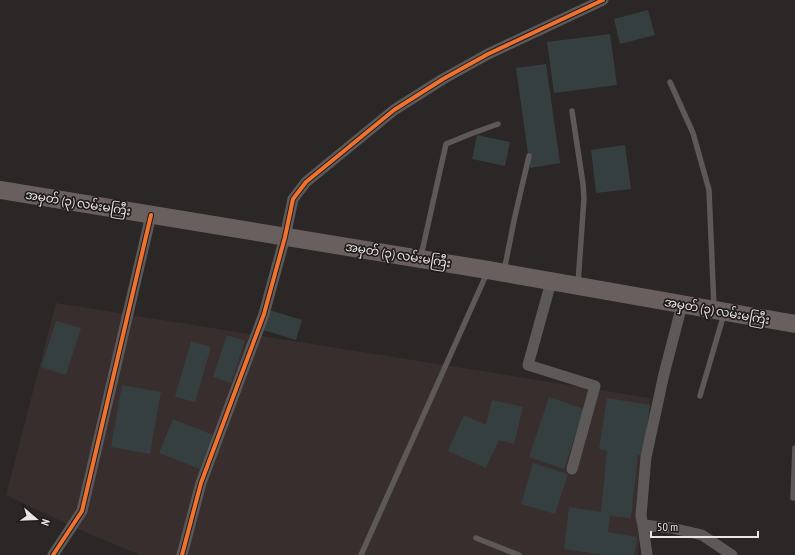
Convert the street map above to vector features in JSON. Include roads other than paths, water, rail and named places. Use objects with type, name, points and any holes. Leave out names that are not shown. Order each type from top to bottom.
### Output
[{"type":"main road","name":"အမှတ် (၃) လမ်းမကြီး","points":[[0,190],[420,259],[795,324]]},
{"type":"street","points":[[182,555],[201,483],[264,314],[285,237],[293,199],[306,182],[394,110],[488,54],[603,0]]},
{"type":"street","points":[[53,555],[82,511],[151,215]]},
{"type":"street","points":[[551,282],[528,366],[595,386],[572,470]]},
{"type":"street","points":[[646,555],[641,516],[646,457],[664,374],[682,305]]},
{"type":"street","points":[[642,525],[672,528],[702,535],[732,555]]},
{"type":"lane","points":[[670,82],[693,133],[708,190],[719,311],[700,396]]},
{"type":"lane","points":[[572,111],[584,198],[578,287]]},
{"type":"lane","points":[[420,259],[446,144],[473,132],[498,124]]},
{"type":"lane","points":[[361,555],[496,272],[515,216],[530,156]]},
{"type":"lane","points":[[793,498],[795,448]]},
{"type":"lane","points":[[476,538],[519,555]]}]
